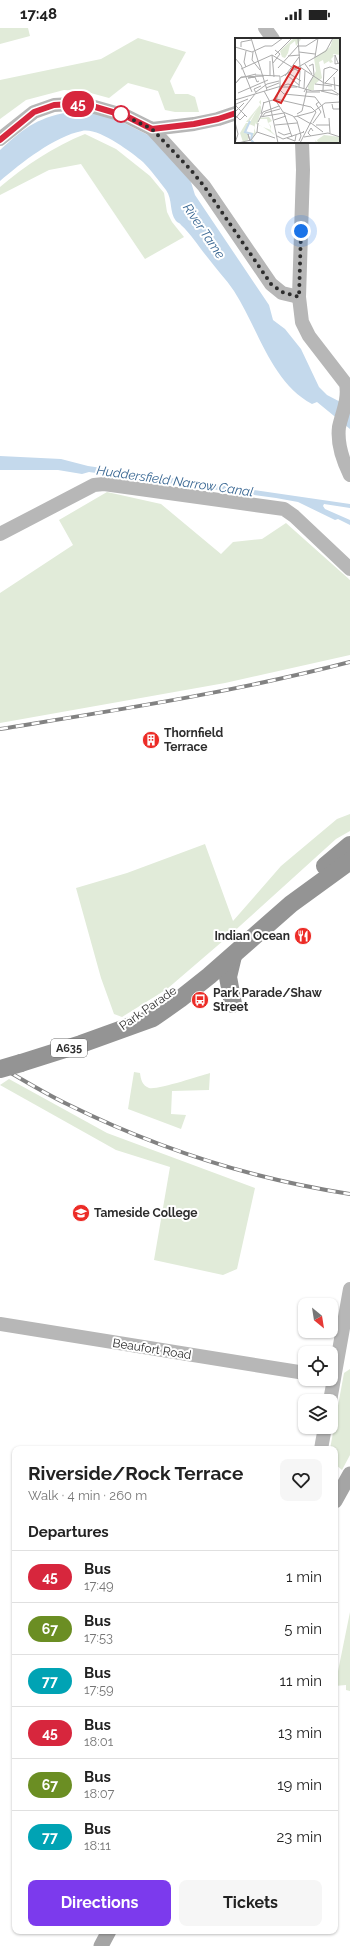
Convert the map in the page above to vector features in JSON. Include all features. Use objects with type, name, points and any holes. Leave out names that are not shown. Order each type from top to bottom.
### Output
[{"type":"highway","name":"Park Parade","points":[[116,1031],[163,1000],[237,940],[279,902],[350,845]]},
{"type":"highway","name":"Park Parade","points":[[116,1031],[153,1018],[180,999],[233,956],[290,904],[350,861]]},
{"type":"highway","points":[[233,956],[228,977],[233,1004]]},
{"type":"highway","name":"A635","points":[[0,1069],[116,1031]]},
{"type":"main road","points":[[265,28],[272,38]]},
{"type":"main road","points":[[0,140],[34,112],[54,105],[72,104],[92,106],[126,116],[152,129],[204,186],[271,284],[282,292],[299,297]]},
{"type":"main road","points":[[152,129],[194,124],[218,119],[235,113]]},
{"type":"main road","points":[[302,143],[303,170],[299,297],[302,322],[309,336],[346,384],[348,393],[339,428],[341,450],[350,475]]},
{"type":"main road","points":[[0,534],[94,485],[104,484],[284,509],[294,516],[350,569]]},
{"type":"main road","points":[[338,1367],[344,1356],[350,1289]]},
{"type":"main road","name":"Beaufort Road","points":[[0,1324],[298,1372]]},
{"type":"main road","points":[[322,1446],[324,1434]]},
{"type":"main road","points":[[338,1491],[350,1474]]},
{"type":"main road","points":[[101,1946],[107,1934]]},
{"type":"green space","points":[[0,28],[28,28],[30,36],[0,44]]},
{"type":"green space","points":[[138,38],[186,52],[170,81],[175,94],[188,94],[195,97],[199,112],[175,112],[165,110],[158,91],[128,83],[109,98],[87,92],[64,90],[26,100],[0,119],[0,80],[101,59]]},
{"type":"green space","points":[[85,134],[116,149],[150,176],[164,193],[167,212],[172,222],[184,237],[145,259],[81,164],[49,170],[0,195],[0,187],[20,171],[51,151]]},
{"type":"green space","points":[[107,492],[161,504],[221,554],[233,542],[262,539],[286,523],[350,580],[350,655],[225,683],[0,723],[0,593],[73,545],[59,520]]},
{"type":"green space","points":[[350,814],[350,831],[336,839],[231,934],[167,989],[122,1017],[114,1014],[101,978],[76,888],[127,873],[205,844],[233,921],[281,866],[337,819]]},
{"type":"green space","points":[[134,1072],[140,1073],[142,1082],[149,1088],[169,1085],[210,1073],[209,1090],[172,1091],[171,1114],[186,1115],[181,1129],[128,1109]]},
{"type":"green space","points":[[9,1079],[107,1133],[255,1188],[237,1269],[223,1275],[154,1260],[170,1167],[116,1150],[0,1085]]},
{"type":"green space","points":[[350,1369],[350,1455],[342,1470],[338,1467],[338,1446],[331,1446],[333,1434],[338,1434],[338,1406],[344,1373]]},
{"type":"green space","points":[[350,1612],[350,1691],[346,1690],[346,1685],[338,1686],[338,1671]]},
{"type":"water","name":"River Tame","points":[[74,111],[87,111],[116,119],[154,138],[190,179],[195,195],[269,305],[273,320],[285,329],[301,349],[319,387],[327,395],[350,407],[350,429],[317,402],[312,404],[298,394],[286,382],[267,353],[243,306],[228,282],[192,236],[176,221],[172,214],[170,198],[166,190],[146,165],[131,152],[105,136],[89,131],[82,131],[61,138],[50,144],[18,166],[0,181],[0,150],[34,124],[51,116]]},
{"type":"water","name":"Huddersfield Narrow Canal","points":[[0,456],[61,459],[88,466],[350,504],[350,508],[324,504],[323,506],[325,509],[350,520],[350,525],[338,519],[335,520],[298,502],[276,498],[89,472],[82,474],[58,470],[0,470]]},
{"type":"railway","points":[[0,729],[220,691],[307,673],[350,662]]},
{"type":"railway","points":[[0,1067],[67,1104],[135,1135],[170,1148],[241,1171],[313,1188],[350,1194]]},
{"type":"bus line","name":"45","points":[[0,140],[34,112],[54,105],[72,104],[92,106],[126,116],[152,129],[165,126],[194,124],[218,119],[235,113]]},
{"type":"place","name":"Thornfield Terrace","points":[[151,740]]},
{"type":"place","name":"Indian Ocean","points":[[303,936]]},
{"type":"place","name":"Park Parade/Shaw Street","points":[[200,1000]]},
{"type":"place","name":"Tameside College","points":[[81,1213]]},
{"type":"route","points":[[121,114],[152,129],[169,145],[204,186],[271,284],[282,292],[291,296],[299,297],[301,231]]}]
